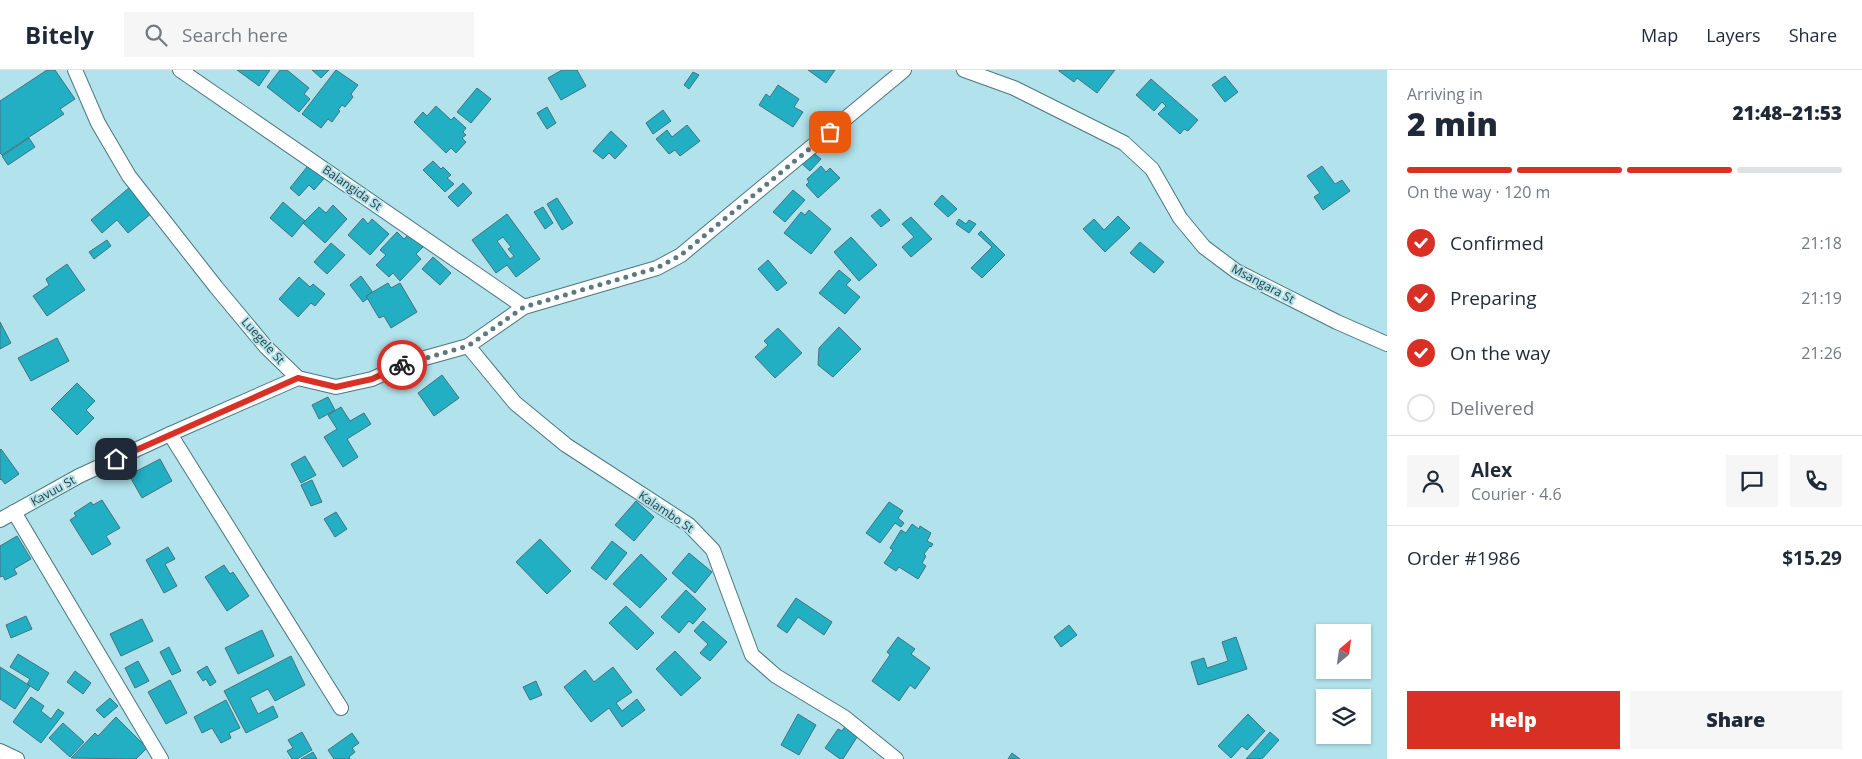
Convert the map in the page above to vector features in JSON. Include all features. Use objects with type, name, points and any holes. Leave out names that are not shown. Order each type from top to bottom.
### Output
[{"type":"street","name":"Luegele St","points":[[75,70],[98,123],[129,176],[266,347],[298,378]]},
{"type":"street","name":"Balangida St","points":[[180,70],[524,307]]},
{"type":"street","points":[[298,378],[336,387],[372,379],[407,363],[468,346],[524,307],[657,268],[681,255],[904,70]]},
{"type":"street","name":"Msangara St","points":[[964,70],[1014,88],[1124,143],[1152,169],[1180,218],[1210,252],[1236,271],[1337,322],[1387,344]]},
{"type":"street","name":"Kalambo St","points":[[468,346],[515,402],[566,446],[689,525],[713,550],[752,655],[764,667],[844,717],[896,759]]},
{"type":"street","name":"Kavuu St","points":[[0,520],[79,476],[298,378]]},
{"type":"street","points":[[170,434],[341,708]]},
{"type":"street","points":[[14,512],[161,759]]},
{"type":"street","points":[[0,751],[16,759]]},
{"type":"building","points":[[47,70],[55,70],[75,99],[60,109],[64,114],[2,155],[0,153],[0,101]]},
{"type":"building","points":[[237,70],[270,70],[259,86]]},
{"type":"building","points":[[280,70],[287,70],[309,88],[304,94],[310,99],[299,112],[267,87]]},
{"type":"building","points":[[312,70],[329,70],[321,78]]},
{"type":"building","points":[[336,70],[358,85],[351,94],[353,97],[345,107],[342,105],[332,122],[328,119],[321,128],[302,114]]},
{"type":"building","points":[[562,70],[577,70],[586,86],[561,100],[548,78]]},
{"type":"building","points":[[808,70],[835,70],[826,83]]},
{"type":"building","points":[[1059,70],[1115,70],[1097,93],[1077,78],[1074,82]]},
{"type":"building","points":[[693,72],[699,75],[689,89],[684,85]]},
{"type":"building","points":[[1225,76],[1238,92],[1225,102],[1212,85]]},
{"type":"building","points":[[1151,79],[1198,120],[1188,131],[1184,129],[1180,134],[1158,114],[1166,106],[1162,102],[1154,111],[1136,95]]},
{"type":"building","points":[[778,85],[799,99],[794,107],[803,112],[793,127],[759,105],[766,94],[770,97]]},
{"type":"building","points":[[477,88],[491,99],[471,123],[457,112]]},
{"type":"building","points":[[436,106],[451,120],[454,117],[466,128],[463,132],[466,135],[462,138],[466,142],[456,153],[451,148],[446,153],[414,122],[423,112],[427,116]]},
{"type":"building","points":[[547,107],[556,123],[547,129],[537,113]]},
{"type":"building","points":[[663,110],[671,121],[653,134],[646,123]]},
{"type":"building","points":[[687,125],[700,141],[680,156],[675,150],[669,154],[656,139],[667,130],[672,137]]},
{"type":"building","points":[[611,131],[627,146],[615,159],[609,153],[603,159],[593,151]]},
{"type":"building","points":[[29,138],[35,147],[8,165],[2,156]]},
{"type":"building","points":[[811,151],[821,159],[810,171],[801,163]]},
{"type":"building","points":[[433,161],[451,175],[447,178],[454,184],[445,192],[423,170]]},
{"type":"building","points":[[311,162],[327,175],[314,190],[309,185],[299,196],[290,188]]},
{"type":"building","points":[[821,166],[826,172],[830,168],[840,178],[818,198],[806,185],[809,182],[807,179]]},
{"type":"building","points":[[1322,166],[1335,184],[1342,180],[1350,191],[1323,210],[1314,197],[1320,193],[1307,176]]},
{"type":"building","points":[[463,183],[472,193],[458,207],[448,197]]},
{"type":"building","points":[[130,187],[152,213],[128,233],[117,220],[102,233],[91,220]]},
{"type":"building","points":[[793,190],[805,200],[785,222],[773,212]]},
{"type":"building","points":[[942,195],[957,209],[948,217],[934,204]]},
{"type":"building","points":[[557,198],[573,223],[562,230],[547,204]]},
{"type":"building","points":[[283,202],[305,221],[292,237],[270,218]]},
{"type":"building","points":[[333,205],[347,219],[325,243],[303,223],[319,207],[326,213]]},
{"type":"building","points":[[543,207],[553,223],[545,229],[534,212]]},
{"type":"building","points":[[880,209],[890,220],[881,227],[871,216]]},
{"type":"building","points":[[809,210],[831,229],[811,254],[784,233],[801,212],[805,215]]},
{"type":"building","points":[[507,214],[540,259],[516,277],[507,265],[496,273],[472,240]],"holes":[[[503,237],[511,247],[508,249],[514,256],[510,259],[497,241]]]},
{"type":"building","points":[[1118,216],[1130,228],[1105,252],[1083,229],[1094,219],[1104,230]]},
{"type":"building","points":[[911,217],[932,239],[911,257],[902,247],[914,237],[902,224]]},
{"type":"building","points":[[363,218],[368,224],[372,219],[389,234],[370,255],[348,235]]},
{"type":"building","points":[[959,219],[966,224],[969,220],[976,224],[969,233],[956,224]]},
{"type":"building","points":[[981,231],[1005,255],[982,278],[971,268],[992,247],[978,234]]},
{"type":"building","points":[[397,232],[404,239],[409,234],[423,247],[416,254],[421,259],[400,281],[393,273],[389,277],[376,265],[386,255],[380,250]]},
{"type":"building","points":[[851,237],[877,265],[859,281],[834,252]]},
{"type":"building","points":[[107,240],[111,246],[94,259],[89,252]]},
{"type":"building","points":[[1140,242],[1164,262],[1154,273],[1130,253]]},
{"type":"building","points":[[331,243],[345,255],[327,274],[314,262]]},
{"type":"building","points":[[433,257],[451,273],[440,285],[422,269]]},
{"type":"building","points":[[768,260],[787,283],[777,291],[758,269]]},
{"type":"building","points":[[67,264],[85,290],[47,316],[33,296],[49,285],[46,279]]},
{"type":"building","points":[[839,270],[851,280],[846,285],[860,297],[845,314],[819,293]]},
{"type":"building","points":[[361,276],[374,294],[363,302],[350,285]]},
{"type":"building","points":[[299,277],[310,287],[313,284],[325,294],[315,306],[311,303],[298,317],[279,299]]},
{"type":"building","points":[[388,283],[391,288],[400,283],[417,312],[391,328],[384,316],[379,318],[366,296]]},
{"type":"building","points":[[0,322],[11,343],[0,349]]},
{"type":"building","points":[[839,327],[861,349],[833,377],[818,365],[819,348]]},
{"type":"building","points":[[778,328],[802,353],[775,378],[755,357],[768,345],[764,341]]},
{"type":"building","points":[[57,338],[69,361],[31,381],[18,358]]},
{"type":"building","points":[[442,375],[459,398],[434,416],[418,393]]},
{"type":"building","points":[[77,383],[95,401],[86,410],[94,418],[77,435],[51,409]]},
{"type":"building","points":[[328,397],[335,410],[319,419],[312,405]]},
{"type":"building","points":[[341,407],[350,421],[364,413],[371,424],[347,439],[358,457],[343,467],[324,437],[337,429],[328,415]]},
{"type":"building","points":[[1,449],[19,474],[5,484],[0,480]]},
{"type":"building","points":[[305,456],[316,475],[301,483],[291,464]]},
{"type":"building","points":[[160,459],[172,481],[142,498],[129,475]]},
{"type":"building","points":[[312,480],[322,502],[311,506],[301,485]]},
{"type":"building","points":[[102,500],[120,528],[106,536],[111,544],[92,555],[70,520],[76,516],[74,513],[91,502],[93,505]]},
{"type":"building","points":[[636,501],[654,517],[634,541],[615,525]]},
{"type":"building","points":[[889,502],[903,511],[898,518],[904,523],[901,527],[895,523],[880,543],[866,533]]},
{"type":"building","points":[[336,512],[347,529],[335,537],[324,519]]},
{"type":"building","points":[[912,524],[919,529],[920,526],[931,533],[927,541],[933,544],[924,554],[926,556],[922,563],[926,566],[918,579],[899,567],[896,571],[884,563],[893,550],[890,548],[901,530],[906,533]]},
{"type":"building","points":[[17,536],[31,559],[14,569],[17,574],[5,580],[3,576],[0,577],[0,546]]},
{"type":"building","points":[[540,539],[571,571],[547,594],[516,562]]},
{"type":"building","points":[[612,541],[627,553],[606,580],[591,568]]},
{"type":"building","points":[[168,547],[175,559],[165,564],[177,586],[164,593],[146,560]]},
{"type":"building","points":[[689,553],[712,572],[695,593],[672,573]]},
{"type":"building","points":[[641,554],[667,579],[640,608],[613,584]]},
{"type":"building","points":[[224,565],[230,574],[233,572],[249,596],[227,611],[205,577]]},
{"type":"building","points":[[686,590],[706,609],[693,624],[689,621],[679,633],[661,617]]},
{"type":"building","points":[[796,598],[832,622],[824,635],[798,617],[787,633],[777,626]]},
{"type":"building","points":[[626,606],[654,633],[637,650],[609,623]]},
{"type":"building","points":[[26,616],[32,629],[11,638],[6,625]]},
{"type":"building","points":[[142,619],[153,641],[121,656],[110,634]]},
{"type":"building","points":[[703,621],[727,642],[710,661],[700,653],[708,644],[694,631]]},
{"type":"building","points":[[1069,625],[1077,635],[1061,647],[1054,637]]},
{"type":"building","points":[[262,630],[274,656],[238,674],[225,648]]},
{"type":"building","points":[[898,637],[915,649],[911,654],[930,668],[915,689],[910,685],[899,701],[872,681],[890,655],[887,652]]},
{"type":"building","points":[[1236,637],[1247,669],[1198,685],[1191,662],[1204,658],[1207,668],[1228,661],[1222,642]]},
{"type":"building","points":[[169,647],[181,671],[172,675],[160,652]]},
{"type":"building","points":[[675,651],[701,678],[681,696],[656,669]]},
{"type":"building","points":[[18,654],[49,673],[38,691],[27,684],[30,679],[10,667]]},
{"type":"building","points":[[291,656],[305,685],[275,701],[268,689],[250,698],[258,714],[273,706],[278,717],[246,733],[224,691]]},
{"type":"building","points":[[138,661],[149,681],[135,688],[125,668]]},
{"type":"building","points":[[207,666],[216,682],[210,686],[206,679],[203,681],[197,672]]},
{"type":"building","points":[[0,667],[30,686],[15,709],[0,699]]},
{"type":"building","points":[[613,667],[632,692],[616,703],[622,711],[637,699],[645,710],[622,727],[609,708],[591,722],[564,687],[585,670],[594,682]]},
{"type":"building","points":[[75,671],[91,683],[83,694],[67,682]]},
{"type":"building","points":[[170,680],[187,713],[166,724],[148,692]]},
{"type":"building","points":[[536,681],[542,695],[530,700],[523,687]]},
{"type":"building","points":[[31,697],[44,706],[41,711],[51,719],[58,709],[64,713],[41,743],[13,722]]},
{"type":"building","points":[[110,698],[118,706],[104,718],[96,710]]},
{"type":"building","points":[[226,700],[240,728],[229,733],[231,738],[221,743],[212,728],[202,733],[194,717]]},
{"type":"building","points":[[798,714],[816,725],[799,755],[781,745]]},
{"type":"building","points":[[1248,714],[1265,731],[1247,750],[1242,746],[1231,758],[1218,746]]},
{"type":"building","points":[[116,717],[147,748],[136,759],[71,758],[95,733],[98,736]]},
{"type":"building","points":[[63,723],[84,742],[70,757],[49,738]]},
{"type":"building","points":[[846,725],[859,734],[843,759],[840,759],[825,748],[838,729],[842,731]]},
{"type":"building","points":[[302,732],[312,750],[297,759],[292,759],[287,751],[293,748],[288,740]]},
{"type":"building","points":[[1270,732],[1279,740],[1262,759],[1246,759]]},
{"type":"building","points":[[352,733],[359,743],[352,748],[355,752],[349,757],[350,759],[334,759],[328,750]]},
{"type":"building","points":[[313,752],[317,759],[301,759]]},
{"type":"building","points":[[1012,753],[1020,759],[1008,759]]},
{"type":"way so far","points":[[402,365],[468,346],[524,307],[657,268],[681,255],[830,132]]},
{"type":"route","points":[[116,459],[298,378],[336,387],[372,379],[402,365]]}]
